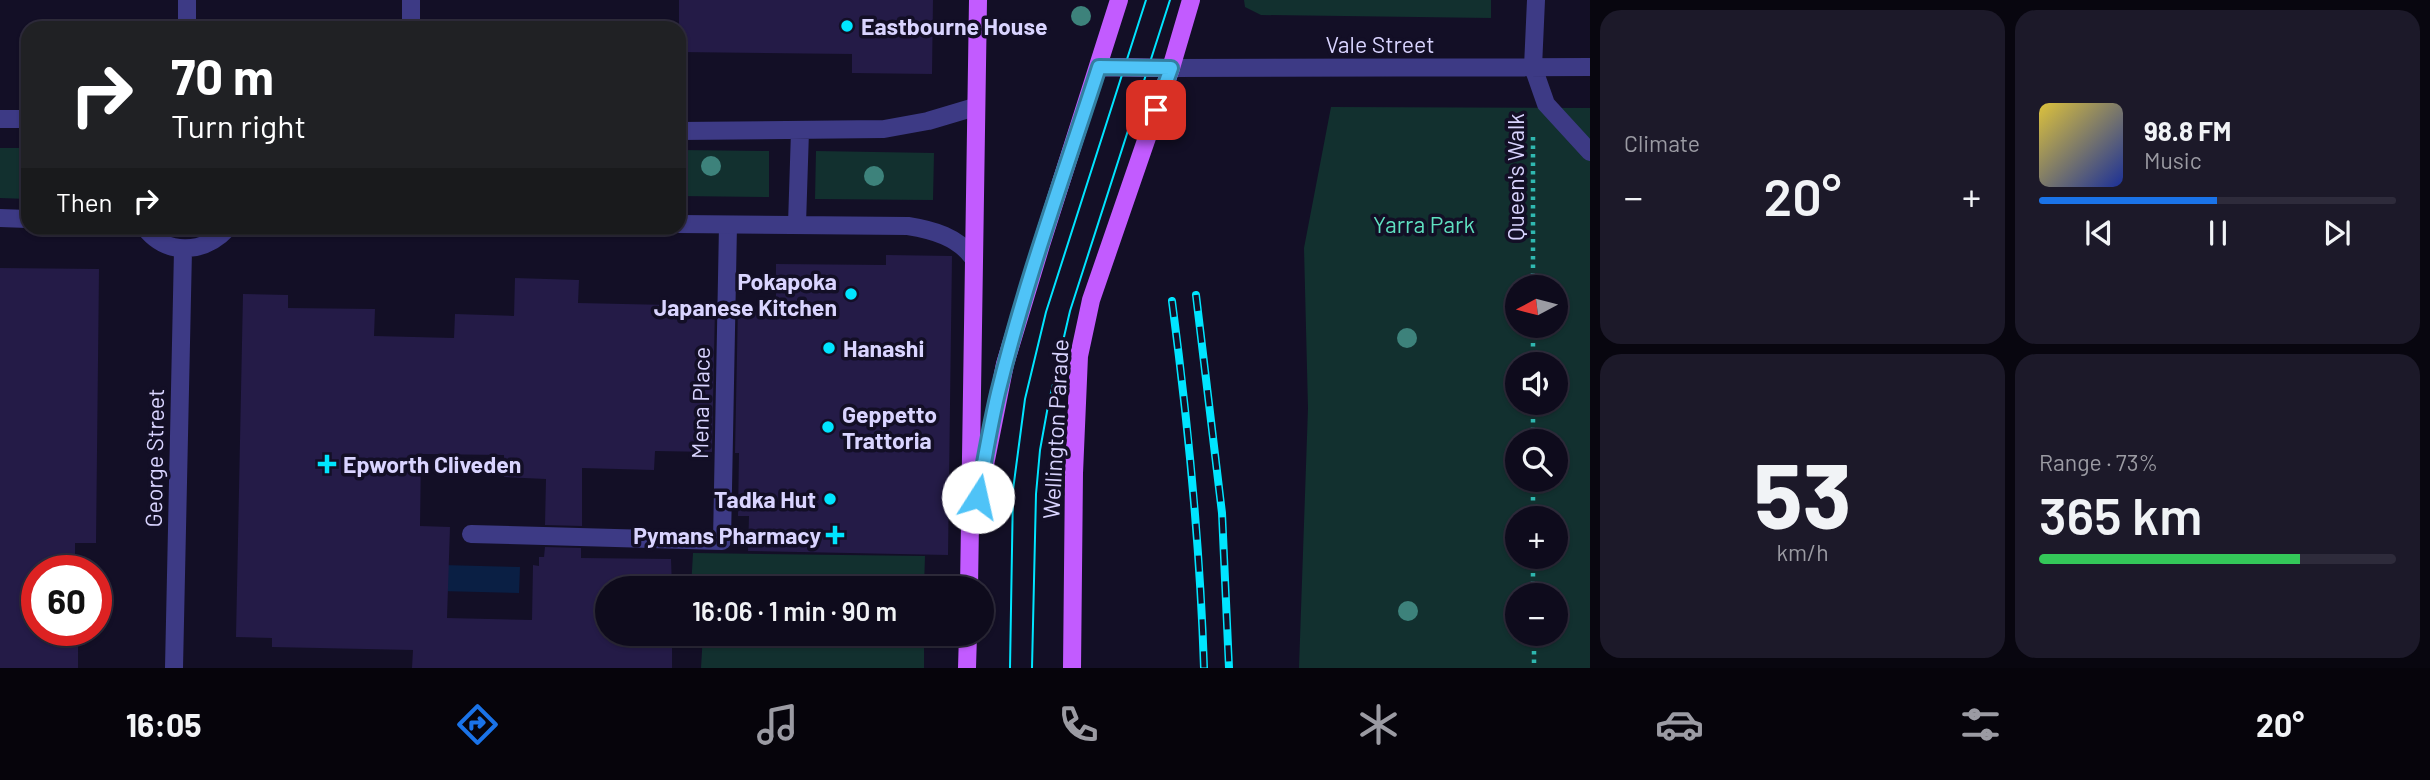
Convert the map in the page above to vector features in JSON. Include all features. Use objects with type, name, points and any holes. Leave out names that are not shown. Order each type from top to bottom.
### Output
[{"type":"main road","name":"Wellington Parade","points":[[970,576],[978,0]]},
{"type":"main road","name":"Wellington Parade","points":[[971,542],[989,436],[1005,364],[1119,0]]},
{"type":"main road","name":"Wellington Parade","points":[[1072,668],[1074,473],[1079,356],[1091,300],[1171,68],[1191,0]]},
{"type":"main road","points":[[1099,67],[1171,68]]},
{"type":"main road","points":[[967,668],[968,646]]},
{"type":"street","points":[[187,0],[187,21]]},
{"type":"street","points":[[411,0],[411,21]]},
{"type":"street","points":[[1535,0],[1533,67],[1546,104],[1590,152]]},
{"type":"street","name":"Vale Street","points":[[1171,68],[1590,67]]},
{"type":"street","points":[[686,131],[884,129],[918,124],[975,107]]},
{"type":"street","points":[[0,119],[21,120]]},
{"type":"street","points":[[797,224],[800,131]]},
{"type":"street","points":[[0,218],[21,219]]},
{"type":"street","points":[[686,224],[908,226],[927,229],[948,237],[967,249],[973,258]]},
{"type":"street","name":"Mena Place","points":[[471,534],[722,541],[728,225]]},
{"type":"street","points":[[150,235],[154,240],[183,250],[221,235]]},
{"type":"street","name":"George Street","points":[[174,668],[183,250]]},
{"type":"path","name":"Queen's Walk","points":[[1533,129],[1533,275]]},
{"type":"path","points":[[1534,646],[1534,668]]},
{"type":"green space","points":[[1244,0],[1491,0],[1491,18],[1261,15],[1245,7]]},
{"type":"green space","name":"Yarra Park","points":[[1331,107],[1590,108],[1590,668],[1299,668],[1308,408],[1304,248]]},
{"type":"green space","points":[[0,148],[21,148],[21,199],[0,198]]},
{"type":"green space","points":[[686,150],[769,151],[769,197],[686,196]]},
{"type":"green space","points":[[816,151],[934,153],[933,200],[815,199]]},
{"type":"green space","points":[[693,553],[925,556],[924,576],[692,576]]},
{"type":"green space","points":[[702,646],[924,646],[924,668],[701,668]]},
{"type":"water","points":[[441,565],[520,567],[519,593],[440,591]]},
{"type":"building","name":"Eastbourne House","points":[[679,0],[933,0],[932,74],[852,73],[852,54],[686,52],[686,21],[679,21]]},
{"type":"building","points":[[886,255],[952,256],[948,555],[748,551],[749,516],[738,516],[739,453],[735,453],[738,306],[776,307],[776,264],[886,265]]},
{"type":"building","points":[[0,268],[99,269],[96,543],[75,543],[75,555],[21,555],[21,646],[78,646],[78,668],[0,668]]},
{"type":"building","points":[[515,278],[579,280],[578,303],[715,306],[712,452],[655,451],[654,470],[582,468],[582,526],[545,525],[546,479],[504,477],[504,455],[421,454],[420,526],[450,527],[447,618],[532,620],[533,565],[539,566],[539,557],[544,557],[545,547],[581,548],[581,558],[671,559],[672,576],[595,576],[595,646],[672,646],[672,668],[412,668],[413,650],[272,647],[272,638],[236,637],[243,294],[288,295],[288,308],[375,309],[374,336],[454,338],[455,314],[514,316]]},
{"type":"tram line","points":[[1010,668],[1013,490],[1025,399],[1046,312],[1146,0]]},
{"type":"tram line","points":[[1032,668],[1036,494],[1048,406],[1070,311],[1170,0]]},
{"type":"railway","points":[[1196,295],[1222,513],[1229,668]]},
{"type":"railway","points":[[1172,301],[1192,484],[1204,668]]},
{"type":"place","name":"Eastbourne House","points":[[847,26]]},
{"type":"place","name":"Pokapoka Japanese Kitchen","points":[[851,294]]},
{"type":"place","name":"Hanashi","points":[[829,348]]},
{"type":"place","name":"Geppetto Trattoria","points":[[828,427]]},
{"type":"place","name":"Epworth Cliveden","points":[[327,464]]},
{"type":"place","name":"Tadka Hut","points":[[830,499]]},
{"type":"place","name":"Pymans Pharmacy","points":[[835,535]]},
{"type":"route","points":[[978,497],[1005,364],[1099,67],[1171,68],[1156,110]]}]
